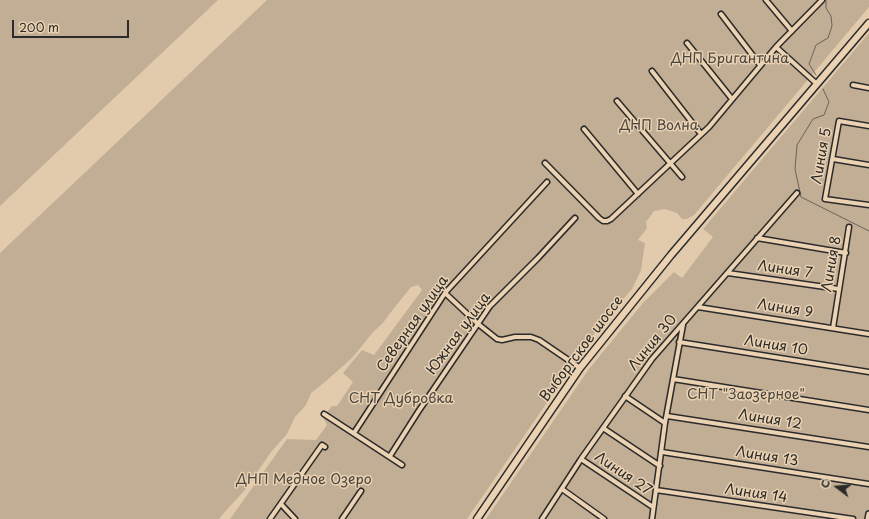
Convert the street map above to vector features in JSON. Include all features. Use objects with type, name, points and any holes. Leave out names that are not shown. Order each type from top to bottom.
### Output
[{"type":"main road","points":[[817,84],[869,23]]},
{"type":"main road","name":"Выборгское шоссе","points":[[477,519],[580,368],[636,297],[817,84]]},
{"type":"street","points":[[766,0],[792,31]]},
{"type":"street","points":[[545,163],[599,218],[603,221],[612,219],[701,134],[776,47],[822,0]]},
{"type":"street","points":[[721,14],[760,65]]},
{"type":"street","points":[[687,43],[732,99]]},
{"type":"street","points":[[776,47],[817,84]]},
{"type":"street","points":[[652,72],[701,134]]},
{"type":"street","points":[[854,85],[869,88]]},
{"type":"street","points":[[617,101],[669,164],[682,177]]},
{"type":"street","name":"Линия 5","points":[[869,126],[839,121],[825,199],[869,205]]},
{"type":"street","points":[[584,129],[638,194]]},
{"type":"street","points":[[833,159],[869,165]]},
{"type":"street","name":"Северная улица","points":[[354,433],[445,293],[548,182]]},
{"type":"street","name":"Линия 30","points":[[542,519],[625,396],[652,359],[797,193]]},
{"type":"street","name":"Южная улица","points":[[390,456],[477,323],[490,306],[575,218]]},
{"type":"street","name":"Линия 8","points":[[832,328],[846,253],[849,227]]},
{"type":"street","points":[[757,238],[846,253]]},
{"type":"street","name":"Линия 7","points":[[728,273],[839,289]]},
{"type":"street","points":[[445,293],[477,323],[497,339],[502,340],[515,336],[526,336],[539,340],[580,368]]},
{"type":"street","name":"Линия 9","points":[[698,307],[869,334]]},
{"type":"street","points":[[652,519],[665,423],[679,342],[684,323]]},
{"type":"street","name":"Линия 10","points":[[679,342],[869,372]]},
{"type":"street","points":[[673,380],[869,410]]},
{"type":"street","points":[[625,396],[665,423]]},
{"type":"street","points":[[324,414],[402,465]]},
{"type":"street","name":"Линия 12","points":[[667,416],[869,446]]},
{"type":"street","points":[[604,428],[660,466]]},
{"type":"street","points":[[270,519],[322,446],[325,447]]},
{"type":"street","name":"Линия 13","points":[[662,452],[869,484]]},
{"type":"street","name":"Линия 27","points":[[582,459],[653,507]]},
{"type":"street","points":[[562,489],[604,519]]},
{"type":"street","name":"Линия 14","points":[[656,490],[852,519]]},
{"type":"street","points":[[342,519],[361,491]]},
{"type":"street","points":[[281,504],[295,519]]},
{"type":"street","points":[[868,519],[869,514]]},
{"type":"green space","points":[[0,0],[218,0],[0,206]]},
{"type":"green space","points":[[267,0],[869,0],[869,7],[694,215],[687,219],[682,219],[677,213],[665,209],[654,211],[646,222],[647,228],[638,240],[645,243],[641,270],[632,289],[605,320],[578,355],[572,357],[546,404],[467,519],[230,519],[287,439],[316,440],[327,425],[323,417],[332,406],[337,406],[353,382],[343,373],[362,350],[374,355],[422,290],[418,285],[411,287],[382,324],[373,332],[353,357],[311,393],[306,405],[295,417],[287,434],[271,452],[245,490],[219,519],[0,519],[0,253]]},
{"type":"green space","name":"СНТ \"Заозерное\"","points":[[869,33],[869,519],[486,519],[589,369],[643,303],[674,272],[682,278],[713,237],[703,229]]},
{"type":"waterway","points":[[816,75],[809,64],[816,45],[828,38],[832,26],[831,16],[826,8],[826,0]]},
{"type":"waterway","points":[[823,89],[829,102],[824,115],[813,119],[797,145],[795,169],[801,197],[869,231]]},
{"type":"park label","name":"ДНП Бригантина","points":[[730,59]]},
{"type":"park label","name":"ДНП Волна","points":[[659,126]]},
{"type":"park label","name":"СНТ Дубровка","points":[[401,399]]},
{"type":"park label","name":"ДНП Медное Озеро","points":[[304,480]]}]
